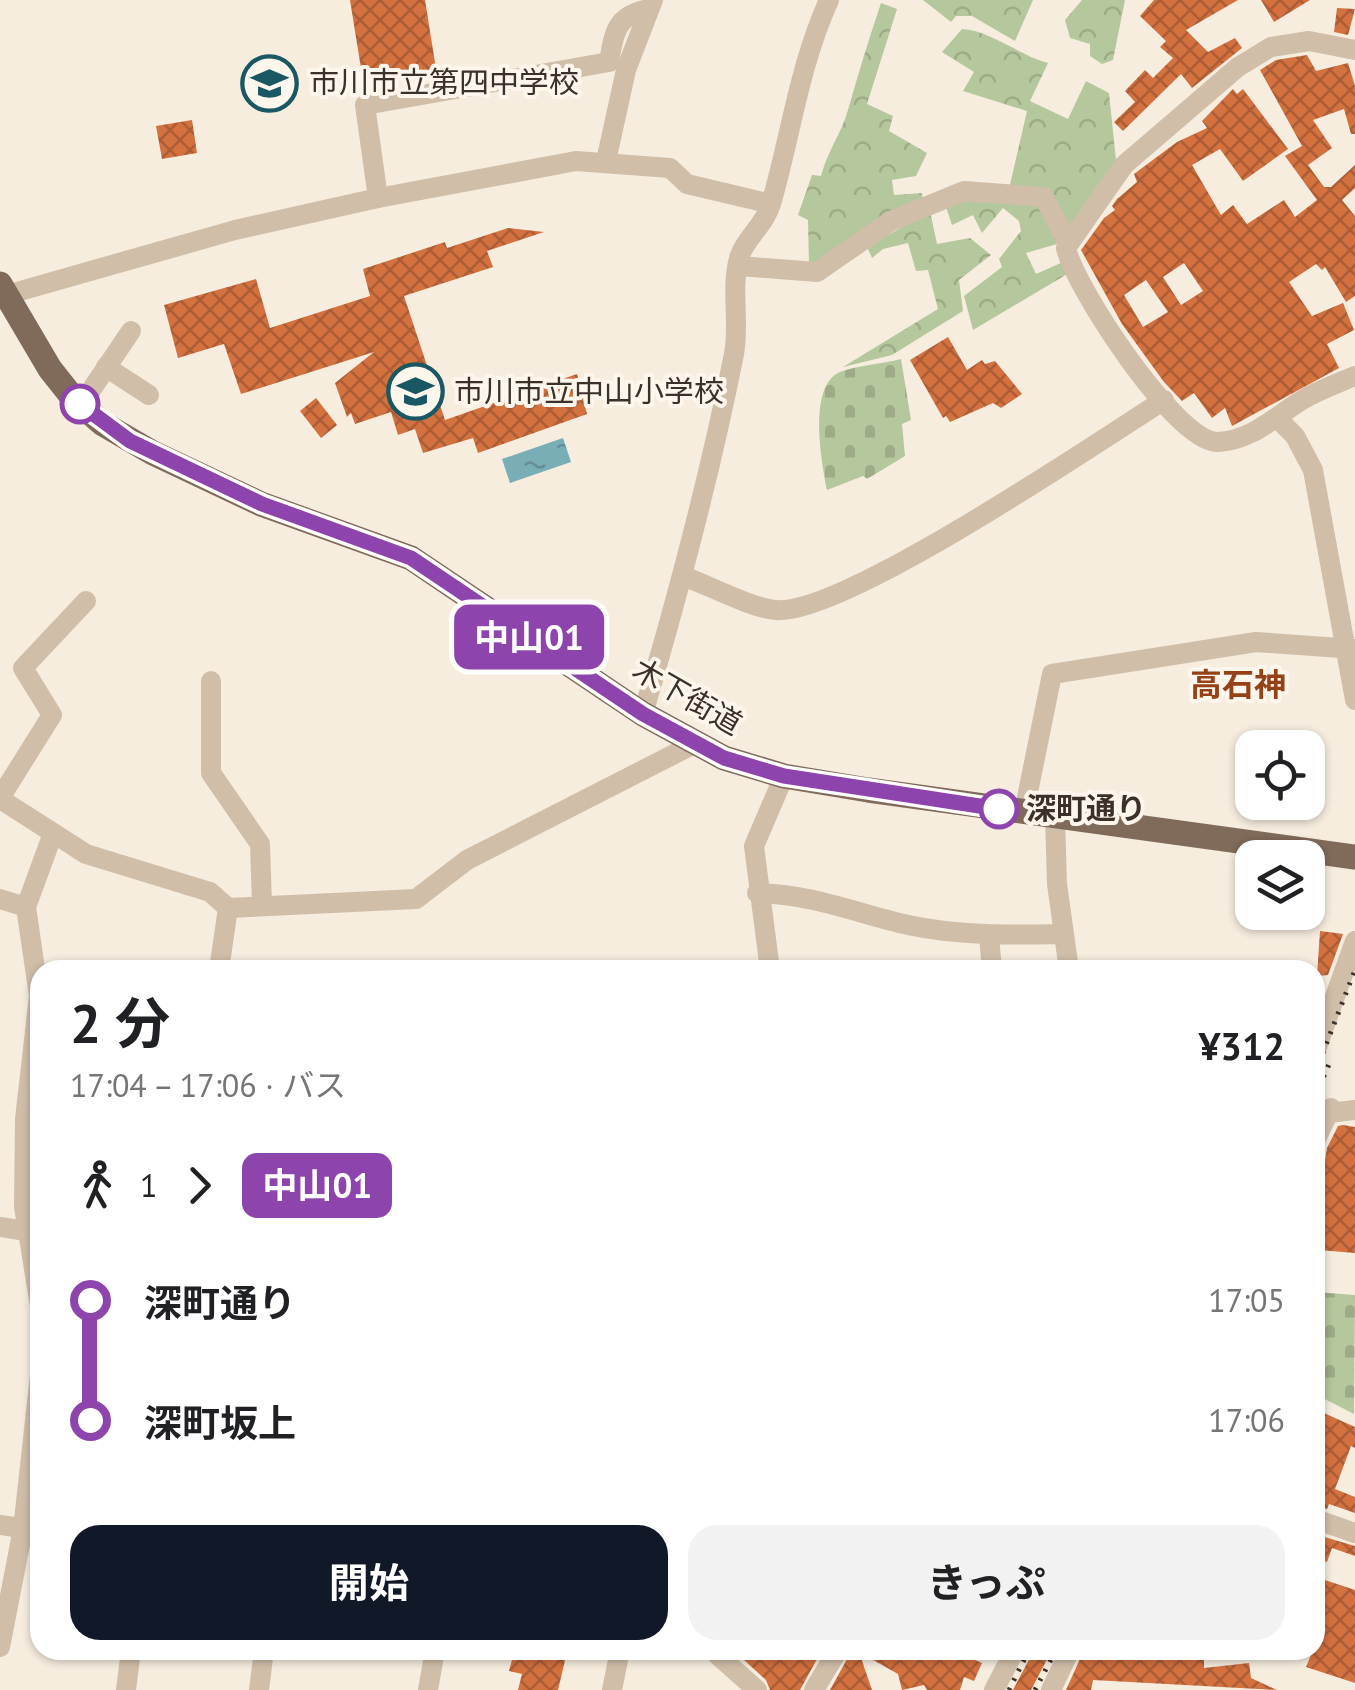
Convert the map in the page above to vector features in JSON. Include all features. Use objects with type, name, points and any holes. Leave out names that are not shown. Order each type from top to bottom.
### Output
[{"type":"main road","name":"木下街道","points":[[3,289],[50,369],[81,406],[130,441],[226,488],[423,564],[643,714],[694,744],[749,767],[784,776],[1355,857]]},
{"type":"street","points":[[643,714],[683,576],[734,350],[740,255],[762,226],[771,204],[792,105],[813,36],[829,0]]},
{"type":"street","points":[[606,161],[626,70],[651,4]]},
{"type":"street","points":[[378,198],[365,105],[609,62],[614,30],[622,18],[651,4]]},
{"type":"street","points":[[1067,242],[1102,201],[1124,165],[1238,67],[1271,47],[1309,41],[1355,50]]},
{"type":"street","points":[[3,289],[378,198],[576,161],[670,168],[687,184],[771,204]]},
{"type":"street","points":[[740,266],[817,272],[891,221],[964,191],[1044,197],[1088,297],[1164,400],[1192,430],[1220,442],[1278,419],[1298,403],[1355,376]]},
{"type":"street","points":[[81,406],[131,331]]},
{"type":"street","points":[[106,367],[149,395]]},
{"type":"street","points":[[683,576],[777,610],[818,600],[862,581],[990,510],[1164,400]]},
{"type":"street","points":[[1278,419],[1295,436],[1313,470],[1352,649],[1355,700]]},
{"type":"street","points":[[86,601],[24,668],[52,714],[0,799],[52,836],[86,854],[210,892],[228,908],[416,899],[468,860],[694,744]]},
{"type":"street","points":[[1024,812],[1052,674],[1256,642],[1352,649]]},
{"type":"street","points":[[211,681],[212,773],[260,844],[262,905]]},
{"type":"street","points":[[771,960],[757,894],[754,846],[784,776]]},
{"type":"street","points":[[1054,816],[1066,960]]},
{"type":"street","points":[[34,960],[26,906],[52,836]]},
{"type":"street","points":[[757,894],[798,894],[910,926],[989,936],[1062,934]]},
{"type":"street","points":[[0,899],[26,906]]},
{"type":"street","points":[[221,960],[228,908]]},
{"type":"street","points":[[989,936],[991,960]]},
{"type":"street","points":[[1325,1025],[1355,941]]},
{"type":"street","points":[[30,1076],[25,1120],[26,1231],[30,1239]]},
{"type":"street","points":[[1325,1120],[1330,1110],[1355,1110]]},
{"type":"street","points":[[0,1227],[26,1231]]},
{"type":"street","points":[[1325,1522],[1355,1533]]},
{"type":"street","points":[[0,1525],[30,1530]]},
{"type":"street","points":[[0,1647],[30,1534]]},
{"type":"street","points":[[126,1690],[130,1660]]},
{"type":"street","points":[[258,1690],[262,1660]]},
{"type":"street","points":[[428,1690],[433,1660]]},
{"type":"street","points":[[612,1690],[618,1660]]},
{"type":"street","points":[[723,1660],[757,1690]]},
{"type":"street","points":[[814,1690],[832,1660]]},
{"type":"street","points":[[994,1690],[1010,1660]]},
{"type":"street","points":[[1051,1690],[1065,1660]]},
{"type":"green space","points":[[923,0],[1033,0],[1015,41],[972,16],[956,16],[951,22]]},
{"type":"green space","points":[[1082,0],[1125,0],[1113,60],[1102,64],[1090,56],[1090,44],[1070,38],[1065,20]]},
{"type":"green space","points":[[881,3],[897,9],[867,104],[893,116],[889,131],[927,153],[916,176],[892,180],[894,195],[922,193],[923,200],[844,249],[809,265],[808,220],[798,215],[812,175],[821,176],[845,118]]},
{"type":"green space","points":[[962,29],[973,30],[1048,63],[1030,101],[1068,119],[1086,81],[1109,93],[1116,160],[1067,230],[1048,191],[1009,189],[1027,111],[963,91],[974,72],[942,52]]},
{"type":"green space","points":[[965,197],[1041,204],[1057,244],[1026,253],[1036,274],[1063,262],[1069,273],[973,330],[964,296],[1002,267],[999,259],[1021,231],[1019,221],[1003,208],[982,233],[973,215],[952,225],[946,207]]},
{"type":"green space","points":[[930,211],[937,244],[970,238],[991,255],[959,280],[963,311],[892,355],[843,367],[938,309],[928,270],[916,271],[908,243],[883,249],[872,258],[867,247]]},
{"type":"green space","points":[[901,359],[911,420],[902,424],[905,456],[867,479],[863,476],[827,490],[819,426],[823,393],[830,380],[840,372]]},
{"type":"green space","points":[[1325,1293],[1355,1295],[1354,1414],[1325,1399]]},
{"type":"water","points":[[563,438],[571,462],[510,483],[502,459]]},
{"type":"building","points":[[350,0],[425,0],[436,69],[363,81]]},
{"type":"building","points":[[1154,0],[1238,0],[1186,30],[1208,52],[1235,38],[1242,48],[1192,88],[1181,74],[1123,131],[1114,122],[1135,102],[1125,91],[1145,70],[1153,78],[1173,58],[1160,47],[1166,41],[1140,16]]},
{"type":"building","points":[[1261,0],[1310,0],[1274,22]]},
{"type":"building","points":[[1337,8],[1355,9],[1348,35],[1334,32]]},
{"type":"building","points":[[1307,55],[1316,71],[1348,63],[1355,86],[1355,134],[1351,134],[1344,109],[1313,120],[1332,148],[1308,165],[1324,187],[1331,187],[1355,165],[1355,188],[1342,200],[1355,216],[1355,296],[1346,302],[1325,267],[1322,270],[1316,264],[1289,282],[1312,316],[1343,303],[1354,330],[1327,344],[1339,368],[1232,426],[1225,408],[1212,418],[1194,393],[1182,401],[1164,382],[1122,324],[1081,250],[1104,218],[1115,210],[1112,206],[1117,199],[1137,182],[1134,174],[1177,142],[1207,128],[1202,121],[1233,89],[1237,94],[1243,89],[1288,149],[1243,181],[1220,149],[1192,165],[1221,215],[1233,205],[1247,224],[1284,200],[1295,217],[1317,200],[1285,156],[1302,146],[1260,70],[1276,60]],"holes":[[[1184,263],[1203,291],[1181,305],[1163,277]],[[1146,280],[1168,312],[1143,327],[1124,295]]]},
{"type":"building","points":[[192,120],[197,153],[162,159],[156,126]]},
{"type":"building","points":[[508,228],[544,232],[487,251],[493,267],[404,296],[445,420],[577,374],[587,414],[478,453],[473,438],[423,453],[415,429],[398,435],[391,412],[355,424],[351,413],[347,417],[335,383],[374,352],[241,394],[224,344],[178,358],[164,305],[256,279],[270,328],[370,296],[363,269],[445,242],[447,248]]},
{"type":"building","points":[[948,337],[967,370],[982,360],[985,364],[995,361],[1022,394],[1001,408],[993,403],[950,422],[946,416],[943,418],[910,360]]},
{"type":"building","points":[[316,398],[337,425],[321,438],[300,411]]},
{"type":"building","points":[[1320,931],[1343,934],[1328,975],[1325,960],[1318,960]]},
{"type":"building","points":[[1338,1126],[1355,1127],[1355,1253],[1325,1250],[1325,1160]]},
{"type":"building","points":[[1325,1414],[1355,1427],[1355,1448],[1351,1446],[1335,1489],[1355,1497],[1355,1513],[1329,1504],[1327,1509]]},
{"type":"building","points":[[1325,1537],[1355,1546],[1355,1556],[1332,1548],[1327,1562]]},
{"type":"building","points":[[1325,1580],[1355,1590],[1355,1683],[1306,1667],[1309,1660],[1325,1660]]},
{"type":"building","points":[[512,1660],[565,1660],[558,1690],[518,1690],[522,1674],[509,1671]]},
{"type":"building","points":[[744,1660],[816,1660],[800,1690],[770,1690],[766,1680]]},
{"type":"building","points":[[846,1660],[862,1660],[872,1690],[830,1690]]},
{"type":"building","points":[[873,1660],[982,1663],[974,1681],[964,1677],[960,1690],[927,1690],[924,1685],[902,1690],[898,1674]]},
{"type":"building","points":[[1029,1660],[1047,1660],[1031,1690],[1013,1690]]},
{"type":"building","points":[[1080,1660],[1204,1660],[1204,1668],[1249,1663],[1251,1678],[1277,1690],[1093,1680],[1091,1690],[1066,1690]]},
{"type":"railway","points":[[1325,1047],[1355,970]]},
{"type":"railway","points":[[1325,1073],[1330,1062]]},
{"type":"railway","points":[[1009,1690],[1024,1660]]},
{"type":"railway","points":[[1035,1690],[1051,1660]]},
{"type":"bus line","name":"中山01","points":[[80,404],[103,424],[155,454],[262,504],[389,548],[435,571],[643,714],[724,758],[784,776],[999,809]]},
{"type":"place","name":"市川市立第四中学校","points":[[270,83]]},
{"type":"place","name":"市川市立中山小学校","points":[[415,392]]},
{"type":"place","name":"深町通り","points":[[999,809]]},
{"type":"district","name":"高石神","points":[[1238,685]]}]
